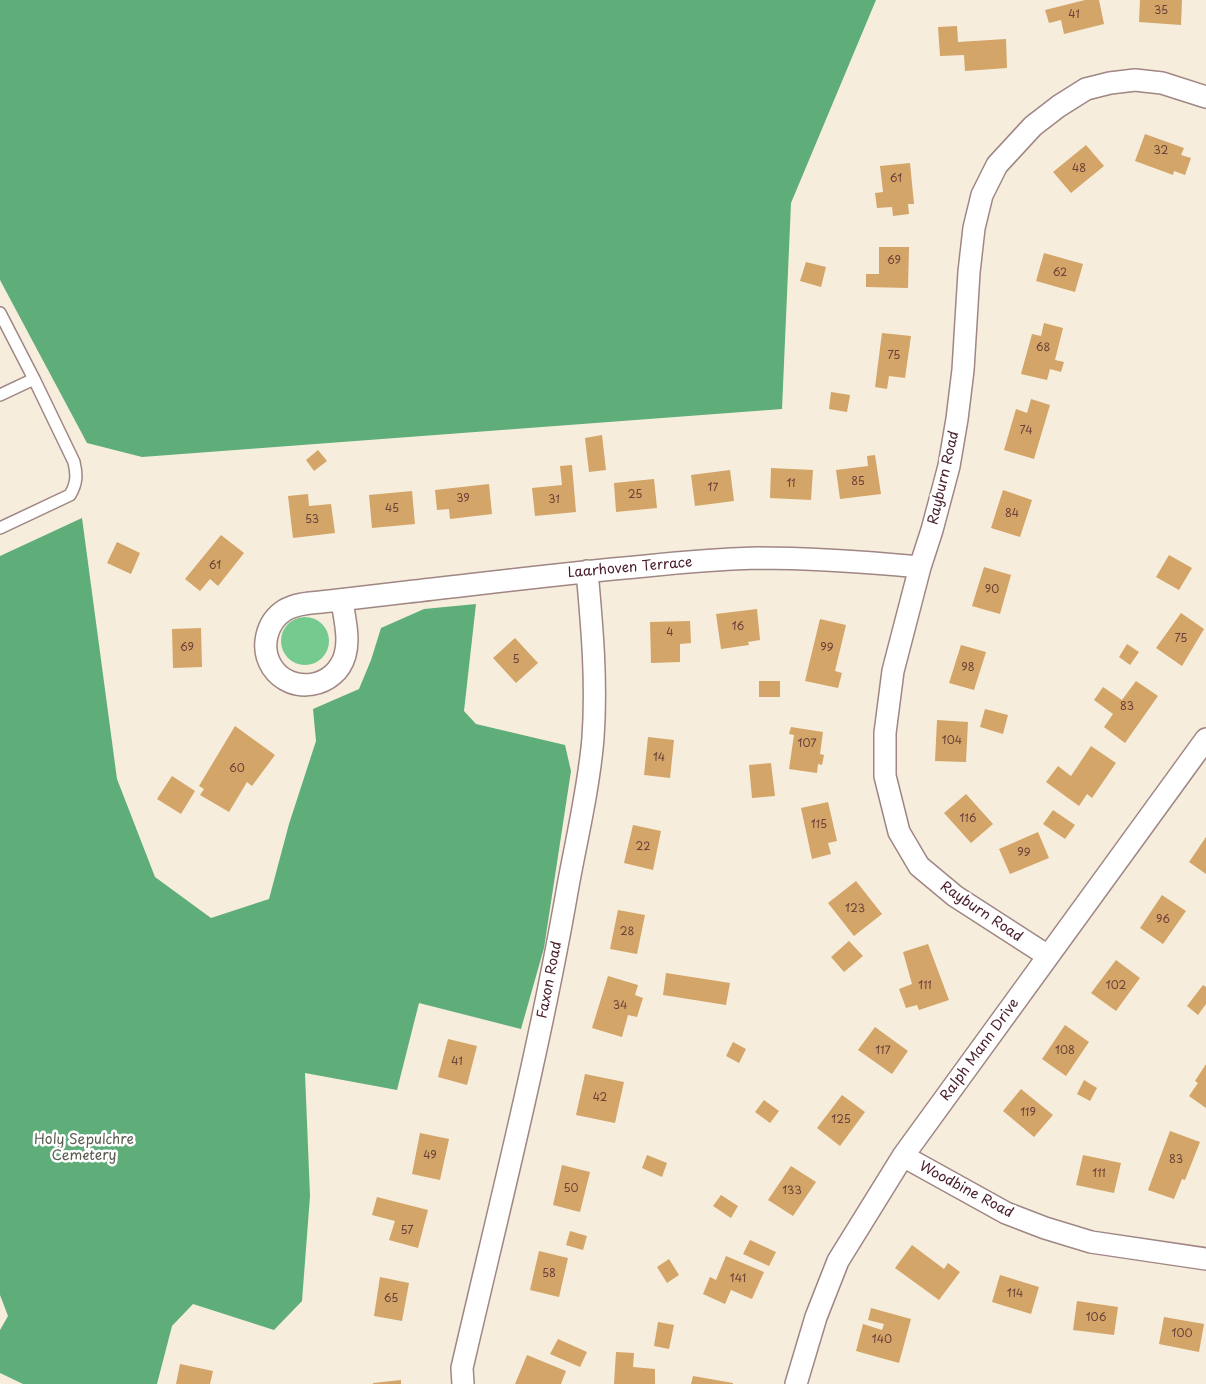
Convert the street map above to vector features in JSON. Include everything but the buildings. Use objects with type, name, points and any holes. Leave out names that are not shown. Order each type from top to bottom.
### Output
[{"type":"street","name":"Rayburn Road","points":[[1048,956],[955,896],[919,866],[898,832],[885,776],[885,733],[893,671],[946,475],[957,419],[963,370],[969,272],[974,228],[982,195],[997,165],[1033,126],[1059,106],[1086,89],[1110,83],[1135,80],[1162,84],[1206,97]]},
{"type":"street","name":"Laarhoven Terrace","points":[[342,600],[347,645],[344,659],[337,671],[326,680],[312,685],[298,685],[284,679],[273,669],[265,648],[267,634],[274,620],[285,610],[292,607],[342,600],[587,571],[685,562],[756,558],[826,559],[920,567]]},
{"type":"street","name":"Faxon Road","points":[[463,1384],[462,1368],[551,981],[587,779],[592,739],[594,698],[593,648],[587,571]]},
{"type":"street","name":"Ralph Mann Drive","points":[[796,1384],[816,1317],[838,1261],[903,1156],[1206,739]]},
{"type":"street","name":"Woodbine Road","points":[[903,1156],[1006,1213],[1045,1228],[1091,1242],[1206,1259]]},
{"type":"lane","points":[[0,313],[74,462],[77,473],[76,484],[70,495],[0,528]]},
{"type":"lane","points":[[0,395],[34,379]]},
{"type":"green space","points":[[0,0],[876,0],[791,203],[782,409],[142,457],[87,443],[0,280]]},
{"type":"green space","name":"Holy Sepulchre Cemetery","points":[[82,518],[117,779],[155,877],[211,918],[269,899],[289,824],[316,741],[313,709],[359,689],[381,628],[424,609],[476,604],[464,711],[476,724],[565,745],[571,771],[544,948],[521,1029],[419,1003],[397,1090],[305,1073],[310,1196],[302,1301],[274,1330],[193,1304],[172,1326],[157,1384],[23,1384],[0,1373],[0,1330],[8,1316],[0,1295],[0,556]]},
{"type":"green space","points":[[305,617],[314,619],[322,624],[327,632],[329,641],[327,650],[322,658],[314,663],[305,665],[296,663],[288,658],[283,650],[281,641],[283,632],[288,624],[296,619]]}]
